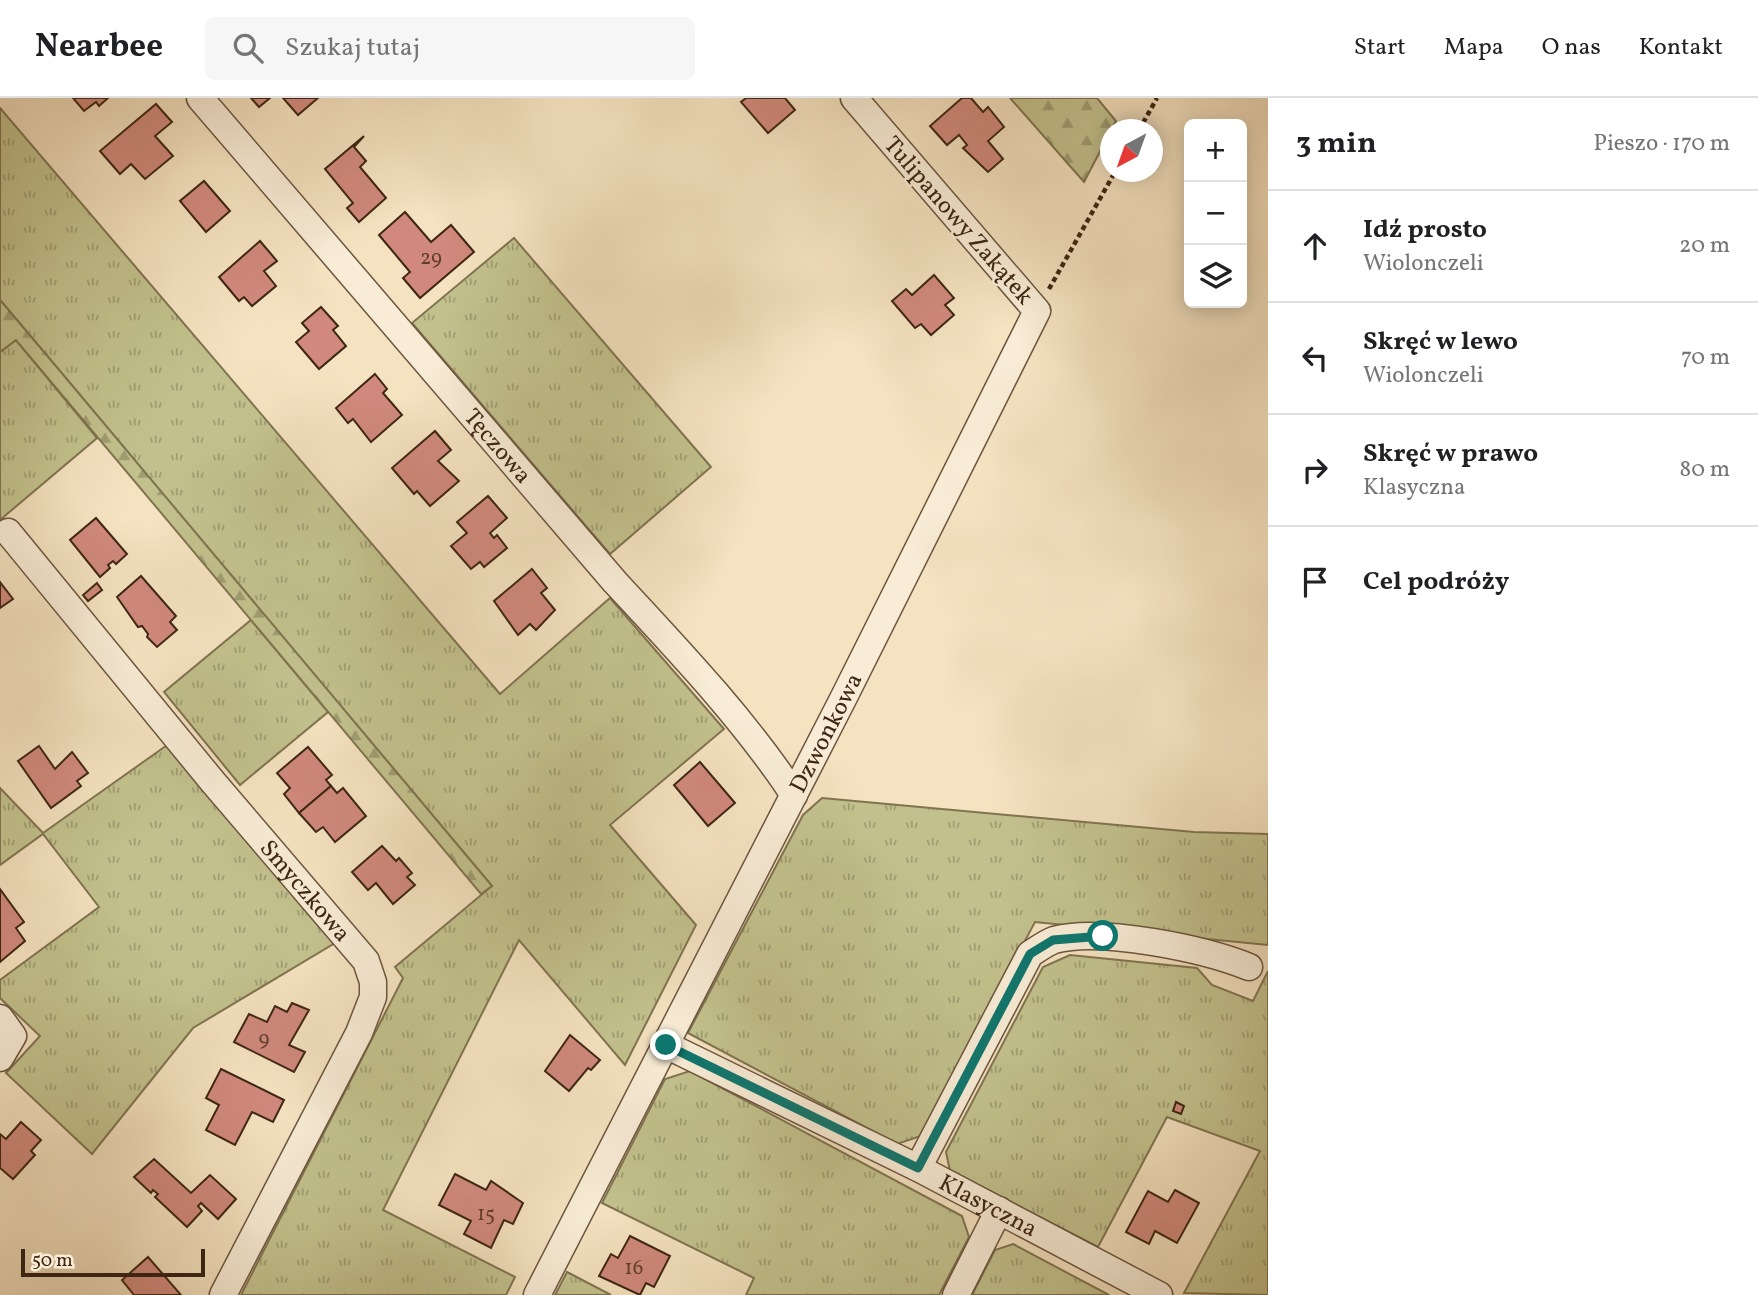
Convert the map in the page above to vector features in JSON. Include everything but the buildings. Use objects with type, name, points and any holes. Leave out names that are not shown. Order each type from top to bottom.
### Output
[{"type":"street","name":"Tęczowa","points":[[200,98],[606,572],[687,660],[757,744],[794,795]]},
{"type":"street","name":"Tulipanowy Zakątek","points":[[854,98],[1037,311]]},
{"type":"street","name":"Dzwonkowa","points":[[537,1295],[794,795],[1037,311]]},
{"type":"street","name":"Smyczkowa","points":[[8,532],[213,782],[334,922],[366,961],[371,974],[373,997],[359,1033],[223,1295]]},
{"type":"street","points":[[918,1168],[1030,954],[1053,940],[1103,936],[1220,955],[1249,967]]},
{"type":"street","points":[[0,1018],[13,1036],[0,1058]]},
{"type":"street","name":"Klasyczna","points":[[666,1045],[918,1168],[1159,1295]]},
{"type":"street","points":[[956,1295],[999,1210]]},
{"type":"path","points":[[1145,119],[1157,98]]},
{"type":"path","points":[[1037,311],[1109,182]]},
{"type":"green space","points":[[1010,98],[1097,98],[1114,119],[1100,119],[1100,152],[1084,182]]},
{"type":"green space","points":[[0,108],[500,694],[610,598],[724,729],[610,825],[696,925],[625,1065],[519,940],[383,1210],[515,1277],[506,1295],[241,1295],[403,978],[395,967],[492,886],[0,300]]},
{"type":"green space","points":[[514,238],[711,467],[610,554],[412,323]]},
{"type":"green space","points":[[0,300],[492,886],[481,894],[16,340],[0,352]]},
{"type":"green space","points":[[16,340],[97,438],[0,520],[0,352]]},
{"type":"green space","points":[[251,620],[328,712],[240,785],[164,692]]},
{"type":"green space","points":[[170,743],[335,943],[193,1028],[92,1154],[6,1073],[40,1036],[0,998],[0,980],[99,907],[43,834],[0,865],[0,788],[43,833]]},
{"type":"green space","points":[[822,798],[1194,832],[1268,834],[1268,945],[1035,922],[921,1136],[897,1144],[688,1033],[803,815]]},
{"type":"green space","points":[[1070,955],[1197,968],[1212,985],[1253,1001],[1268,971],[1268,1295],[1184,1293],[1260,1151],[1167,1117],[1098,1247],[950,1171],[946,1152],[1043,967]]},
{"type":"green space","points":[[690,1071],[962,1216],[969,1237],[939,1295],[746,1295],[754,1278],[602,1203],[665,1079]]},
{"type":"green space","points":[[1013,1244],[1109,1295],[972,1295],[995,1250]]},
{"type":"green space","points":[[567,1272],[611,1295],[555,1295]]},
{"type":"route","points":[[666,1045],[918,1168],[1030,954],[1053,940],[1103,936]]}]
